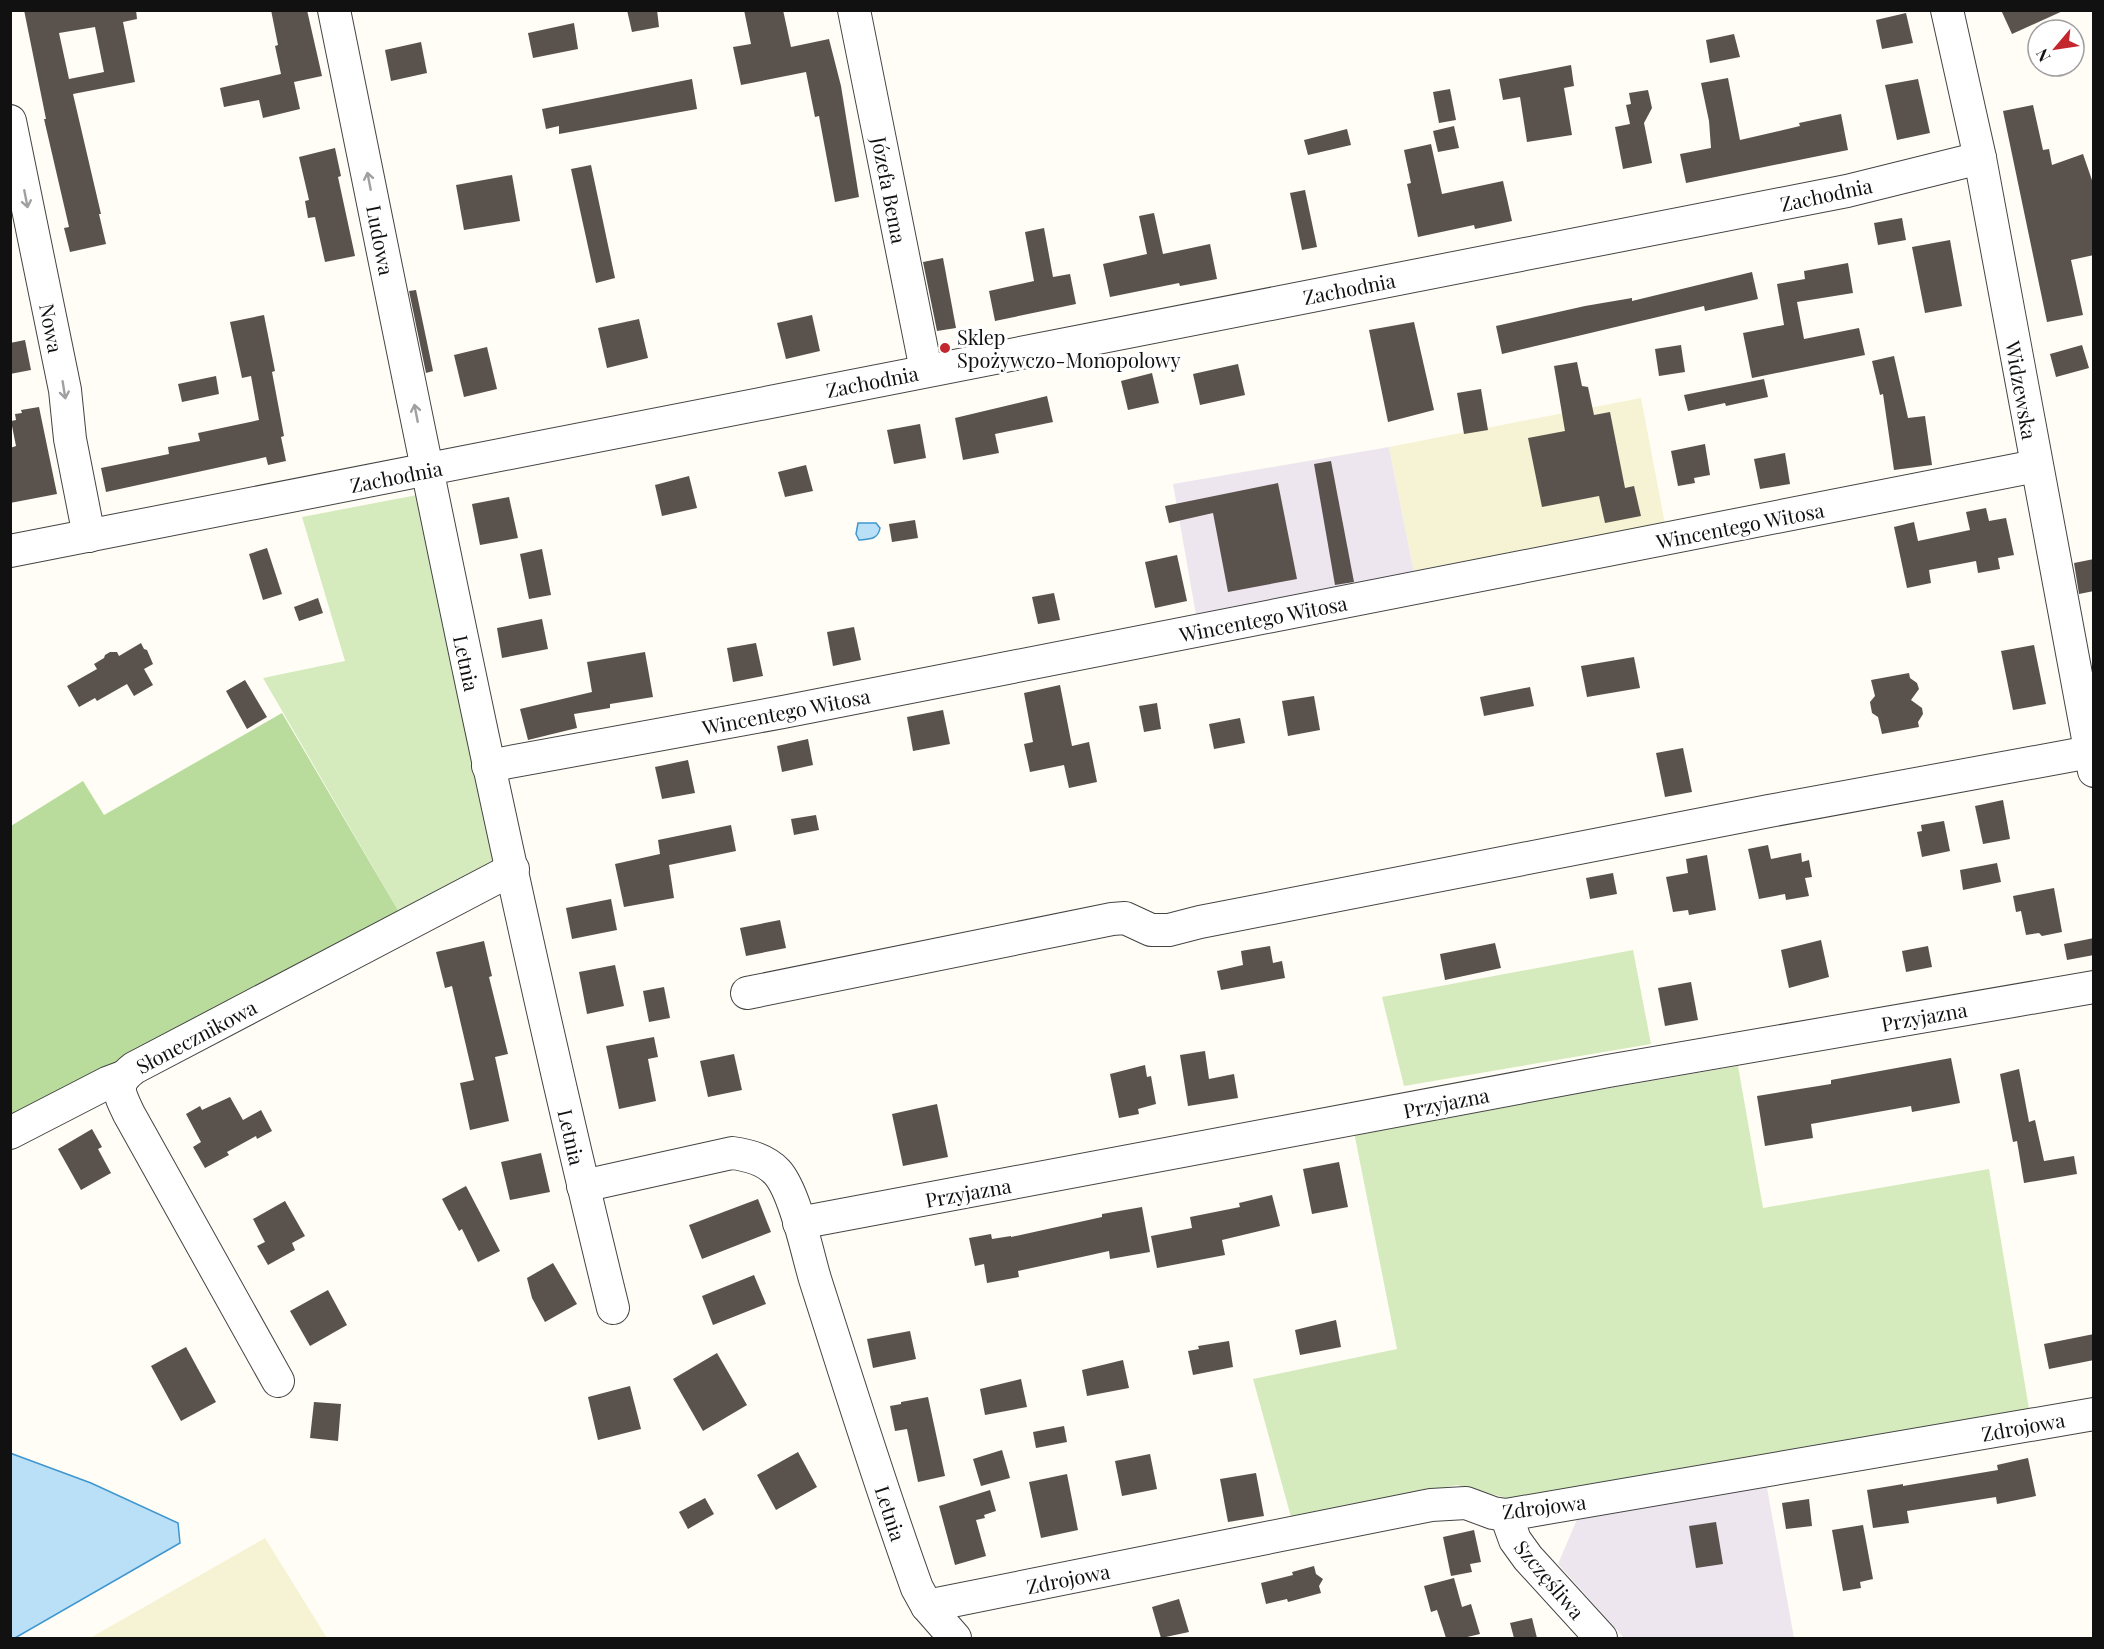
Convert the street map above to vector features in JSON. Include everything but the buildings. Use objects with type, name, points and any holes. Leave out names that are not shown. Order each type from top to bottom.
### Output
[{"type":"street","name":"Ludowa","points":[[334,10],[428,470]]},
{"type":"street","name":"Józefa Bema","points":[[854,10],[926,370]]},
{"type":"street","name":"Widzewska","points":[[1947,10],[1980,158],[2092,762]]},
{"type":"street","name":"Nowa","points":[[10,121],[65,390],[70,439],[89,536]]},
{"type":"street","name":"Zachodnia","points":[[10,551],[1847,191],[1980,158]]},
{"type":"street","name":"Wincentego Witosa","points":[[488,766],[818,705],[2037,466]]},
{"type":"street","name":"Letnia","points":[[428,470],[488,766],[583,1186],[732,1153],[750,1155],[765,1162],[777,1172],[786,1186],[799,1223],[917,1588],[927,1606],[955,1638]]},
{"type":"street","points":[[747,993],[1112,919],[1125,918],[1151,930],[1169,930],[1200,922],[1769,811],[2092,762]]},
{"type":"street","name":"Słonecznikowa","points":[[278,1381],[125,1106],[119,1087],[123,1077],[134,1068],[513,869]]},
{"type":"street","name":"Przyjazna","points":[[799,1223],[1608,1071],[2094,987]]},
{"type":"street","points":[[10,1132],[123,1077]]},
{"type":"street","points":[[583,1186],[613,1308]]},
{"type":"street","name":"Zdrojowa","points":[[927,1606],[1431,1505],[1466,1503],[1493,1513],[1506,1515],[2094,1414]]},
{"type":"street","name":"Szczęśliwa","points":[[1506,1515],[1515,1540],[1528,1558],[1601,1638]]},
{"type":"shaded area","points":[[1641,398],[1665,524],[1414,572],[1389,447]]},
{"type":"shaded area","points":[[1389,447],[1414,572],[1196,615],[1173,484]]},
{"type":"shaded area","points":[[1766,1482],[1794,1638],[1624,1638],[1558,1564],[1578,1517]]},
{"type":"shaded area","points":[[265,1538],[327,1638],[90,1638]]},
{"type":"green space","points":[[417,495],[500,857],[399,912],[263,678],[345,661],[302,517]]},
{"type":"green space","points":[[282,713],[399,912],[11,1122],[11,826],[83,781],[104,815]]},
{"type":"green space","points":[[1633,950],[1651,1044],[1404,1086],[1382,997]]},
{"type":"green space","points":[[1738,1066],[1763,1208],[1989,1169],[2030,1415],[1518,1501],[1457,1485],[1291,1517],[1253,1379],[1397,1349],[1354,1132]]},
{"type":"water","points":[[858,523],[876,523],[880,528],[879,532],[872,538],[859,540],[856,534]]},
{"type":"water","points":[[10,1453],[91,1483],[178,1523],[180,1543],[15,1638],[11,1638]]},
{"type":"place","name":"Sklep Spożywczo-Monopolowy","points":[[945,348]]}]
